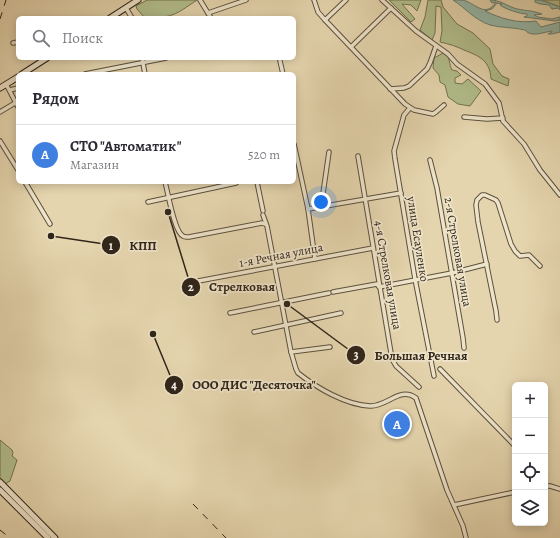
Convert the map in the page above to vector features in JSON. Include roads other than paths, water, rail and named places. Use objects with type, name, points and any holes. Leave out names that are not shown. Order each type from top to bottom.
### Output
[{"type":"main road","points":[[113,16],[138,0]]},
{"type":"main road","points":[[25,72],[44,60]]},
{"type":"main road","points":[[0,88],[16,78]]},
{"type":"main road","points":[[0,482],[55,538]]},
{"type":"main road","points":[[0,490],[48,538]]},
{"type":"street","points":[[200,0],[210,16]]},
{"type":"street","points":[[208,13],[246,0]]},
{"type":"street","points":[[314,0],[318,12],[325,20],[410,108],[433,114],[444,104]]},
{"type":"street","points":[[325,20],[346,0]]},
{"type":"street","points":[[382,0],[415,30],[445,51],[464,70],[486,84],[499,102],[505,124],[524,144],[540,170],[560,195]]},
{"type":"street","points":[[126,8],[131,16]]},
{"type":"street","points":[[351,47],[391,8]]},
{"type":"street","points":[[390,89],[399,89],[409,86],[426,69],[430,63],[436,46]]},
{"type":"street","points":[[142,60],[145,72]]},
{"type":"street","points":[[96,72],[157,60]]},
{"type":"street","points":[[280,61],[283,72]]},
{"type":"street","points":[[6,84],[16,103]]},
{"type":"street","points":[[10,90],[16,88]]},
{"type":"street","points":[[0,112],[16,105]]},
{"type":"street","name":"улица Есауленко","points":[[410,108],[404,115],[394,151],[415,279],[434,376]]},
{"type":"street","points":[[464,117],[487,119],[503,118]]},
{"type":"street","points":[[0,141],[16,167]]},
{"type":"street","points":[[321,207],[330,152]]},
{"type":"street","points":[[296,153],[308,209],[315,259]]},
{"type":"street","name":"4-я Стрелковая улица","points":[[358,156],[392,359],[396,366],[418,387]]},
{"type":"street","name":"2-я Стрелковая улица","points":[[430,160],[437,188],[464,348]]},
{"type":"street","points":[[296,173],[300,172]]},
{"type":"street","points":[[26,184],[50,224]]},
{"type":"street","points":[[166,184],[175,224],[181,235],[184,237],[262,223],[266,224]]},
{"type":"street","points":[[148,202],[231,184]]},
{"type":"street","points":[[257,184],[291,352],[298,373],[351,403],[372,406],[407,393],[416,398],[447,490],[463,526],[466,538]]},
{"type":"street","points":[[308,209],[401,193]]},
{"type":"street","points":[[497,320],[476,206],[477,200],[482,195],[484,194],[498,202],[511,244],[515,251],[520,256],[529,255],[540,266]]},
{"type":"street","name":"1-я Речная улица","points":[[193,282],[373,248]]},
{"type":"street","points":[[230,313],[331,292],[377,284],[379,287],[452,273],[487,264]]},
{"type":"street","points":[[254,332],[341,313]]},
{"type":"street","points":[[291,352],[330,347]]},
{"type":"street","points":[[440,369],[512,443]]},
{"type":"street","points":[[548,486],[560,489]]},
{"type":"street","points":[[454,505],[512,493]]},
{"type":"railway","points":[[0,19],[6,0]]},
{"type":"railway","points":[[193,504],[226,538]]},
{"type":"railway","points":[[0,530],[10,538]]},
{"type":"place","name":"Стрелковая","points":[[168,212]]},
{"type":"place","name":"КПП","points":[[51,236]]},
{"type":"place","name":"Большая Речная","points":[[287,304]]},
{"type":"place","name":"ООО ДИС \"Десяточка\"","points":[[153,334]]},
{"type":"place","name":"СТО \"Автоматик\"","points":[[397,424]]}]
